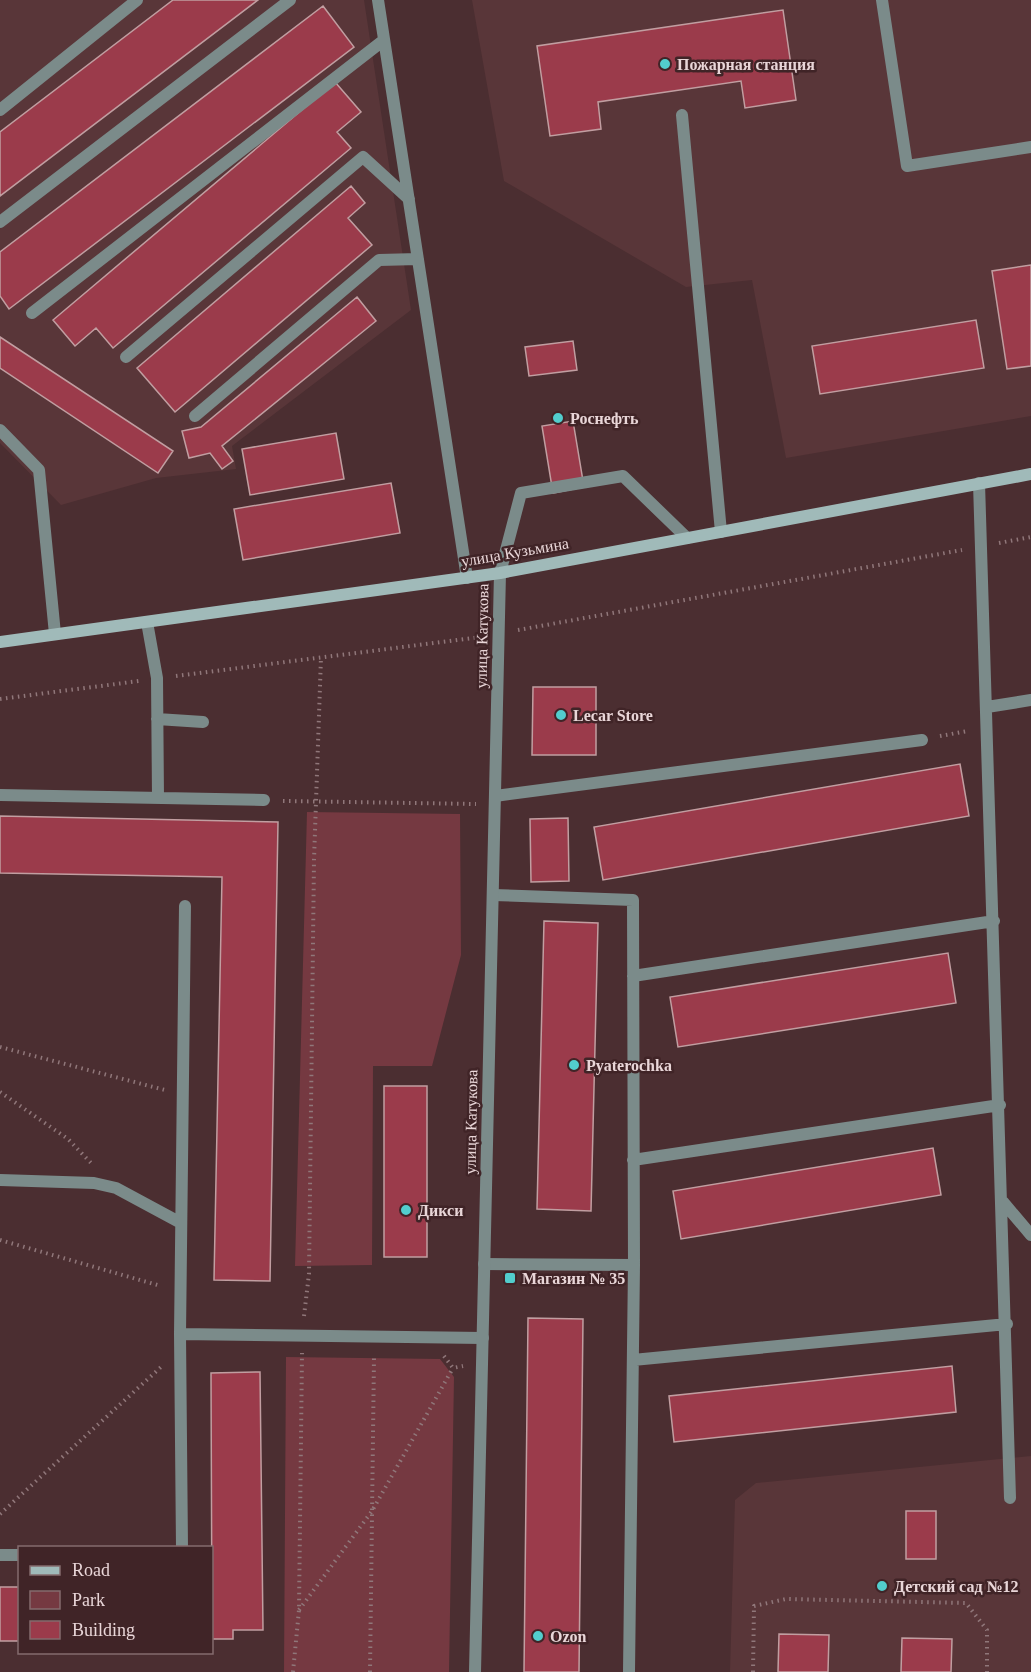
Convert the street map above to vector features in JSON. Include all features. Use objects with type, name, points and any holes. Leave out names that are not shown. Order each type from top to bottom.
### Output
[{"type":"main road","name":"улица Кузьмина","points":[[0,642],[500,573],[1031,474]]},
{"type":"street","points":[[0,110],[137,0]]},
{"type":"street","points":[[0,222],[290,0]]},
{"type":"street","points":[[378,0],[467,578]]},
{"type":"street","points":[[882,0],[907,166],[1031,147]]},
{"type":"street","points":[[32,313],[384,40]]},
{"type":"street","points":[[682,115],[721,532]]},
{"type":"street","points":[[126,357],[363,157],[409,199]]},
{"type":"street","points":[[195,416],[380,260],[418,259]]},
{"type":"street","points":[[0,430],[39,470],[54,634]]},
{"type":"street","name":"улица Катукова","points":[[475,1672],[500,573],[521,493],[622,476],[687,538]]},
{"type":"street","points":[[980,483],[1007,1324],[1010,1498]]},
{"type":"street","points":[[147,622],[156,673],[158,798]]},
{"type":"street","points":[[987,707],[1031,700]]},
{"type":"street","points":[[157,719],[204,722]]},
{"type":"street","points":[[495,799],[922,740]]},
{"type":"street","points":[[0,795],[264,800]]},
{"type":"street","points":[[493,895],[633,900],[634,1265],[629,1672]]},
{"type":"street","points":[[182,1546],[180,1334],[185,906]]},
{"type":"street","points":[[633,976],[994,921]]},
{"type":"street","points":[[633,1160],[1000,1105]]},
{"type":"street","points":[[0,1180],[94,1183],[116,1188],[181,1223]]},
{"type":"street","points":[[1003,1202],[1031,1235]]},
{"type":"street","points":[[484,1264],[634,1265]]},
{"type":"street","points":[[633,1360],[1007,1324]]},
{"type":"street","points":[[180,1334],[483,1338]]},
{"type":"street","points":[[0,1555],[18,1555]]},
{"type":"path","points":[[294,1672],[299,1610],[302,1336],[309,1274],[316,802],[321,657]]},
{"type":"path","points":[[922,740],[988,727]]},
{"type":"path","points":[[264,800],[449,806],[495,799]]},
{"type":"path","points":[[0,1047],[183,1095]]},
{"type":"path","points":[[0,1092],[68,1139],[116,1188]]},
{"type":"path","points":[[0,1240],[140,1278],[181,1293]]},
{"type":"path","points":[[0,1514],[180,1349]]},
{"type":"path","points":[[369,1672],[374,1350]]},
{"type":"path","points":[[299,1610],[372,1511],[453,1368]]},
{"type":"path","points":[[753,1672],[754,1606],[786,1599],[966,1603],[987,1630],[987,1672]]},
{"type":"shaded area","points":[[0,0],[364,0],[411,310],[232,446],[236,469],[156,478],[61,505],[0,443]]},
{"type":"shaded area","points":[[472,0],[1031,0],[1031,416],[786,458],[752,280],[686,287],[504,181]]},
{"type":"shaded area","name":"Детский сад №12","points":[[1031,1456],[1031,1672],[730,1672],[735,1500],[756,1483]]},
{"type":"green space","points":[[307,812],[460,814],[461,955],[432,1066],[373,1066],[372,1265],[295,1266]]},
{"type":"green space","points":[[286,1357],[440,1359],[454,1377],[449,1672],[284,1672]]},
{"type":"building","points":[[173,0],[258,0],[0,196],[0,132]]},
{"type":"building","points":[[323,6],[354,47],[9,309],[0,296],[0,252]]},
{"type":"building","name":"Пожарная станция","points":[[783,10],[796,100],[745,108],[741,81],[598,102],[601,129],[550,136],[537,46]]},
{"type":"building","points":[[335,82],[361,112],[337,132],[351,148],[113,348],[96,328],[75,346],[53,320]]},
{"type":"building","points":[[351,186],[365,203],[348,218],[372,245],[175,412],[137,368]]},
{"type":"building","points":[[1031,265],[1031,366],[1007,369],[992,271]]},
{"type":"building","points":[[357,297],[376,321],[222,446],[233,461],[222,469],[210,453],[189,458],[182,431],[201,427]]},
{"type":"building","points":[[976,320],[984,368],[820,394],[812,346]]},
{"type":"building","points":[[0,337],[173,451],[158,473],[0,368]]},
{"type":"building","points":[[573,341],[577,370],[529,376],[525,347]]},
{"type":"building","points":[[573,421],[584,487],[553,493],[542,426]]},
{"type":"building","points":[[336,433],[344,479],[250,495],[242,449]]},
{"type":"building","points":[[391,483],[400,533],[243,560],[234,509]]},
{"type":"building","points":[[533,687],[596,687],[596,755],[532,755]]},
{"type":"building","points":[[960,764],[969,816],[603,880],[594,827]]},
{"type":"building","points":[[0,816],[278,822],[270,1281],[214,1280],[222,877],[0,873]]},
{"type":"building","points":[[568,818],[569,881],[531,882],[530,819]]},
{"type":"building","points":[[544,921],[598,923],[591,1211],[537,1209]]},
{"type":"building","points":[[948,953],[956,1003],[678,1047],[670,997]]},
{"type":"building","points":[[384,1086],[427,1086],[427,1257],[384,1257]]},
{"type":"building","points":[[933,1148],[941,1195],[681,1239],[673,1191]]},
{"type":"building","points":[[528,1318],[583,1319],[579,1672],[524,1672]]},
{"type":"building","points":[[952,1366],[956,1412],[674,1442],[669,1396]]},
{"type":"building","points":[[260,1372],[263,1630],[233,1630],[233,1639],[213,1639],[211,1373]]},
{"type":"building","points":[[906,1511],[936,1511],[936,1559],[906,1559]]},
{"type":"building","points":[[0,1587],[18,1587],[18,1641],[0,1641]]},
{"type":"building","points":[[779,1634],[829,1635],[828,1672],[778,1672]]},
{"type":"building","points":[[902,1638],[952,1639],[951,1672],[901,1672]]},
{"type":"place","name":"Пожарная станция","points":[[665,64]]},
{"type":"place","name":"Роснефть","points":[[558,418]]},
{"type":"place","name":"Lecar Store","points":[[561,715]]},
{"type":"place","name":"Pyaterochka","points":[[574,1065]]},
{"type":"place","name":"Дикси","points":[[406,1210]]},
{"type":"place","name":"Магазин № 35","points":[[510,1278]]},
{"type":"place","name":"Детский сад №12","points":[[882,1586]]},
{"type":"place","name":"Ozon","points":[[538,1636]]}]
